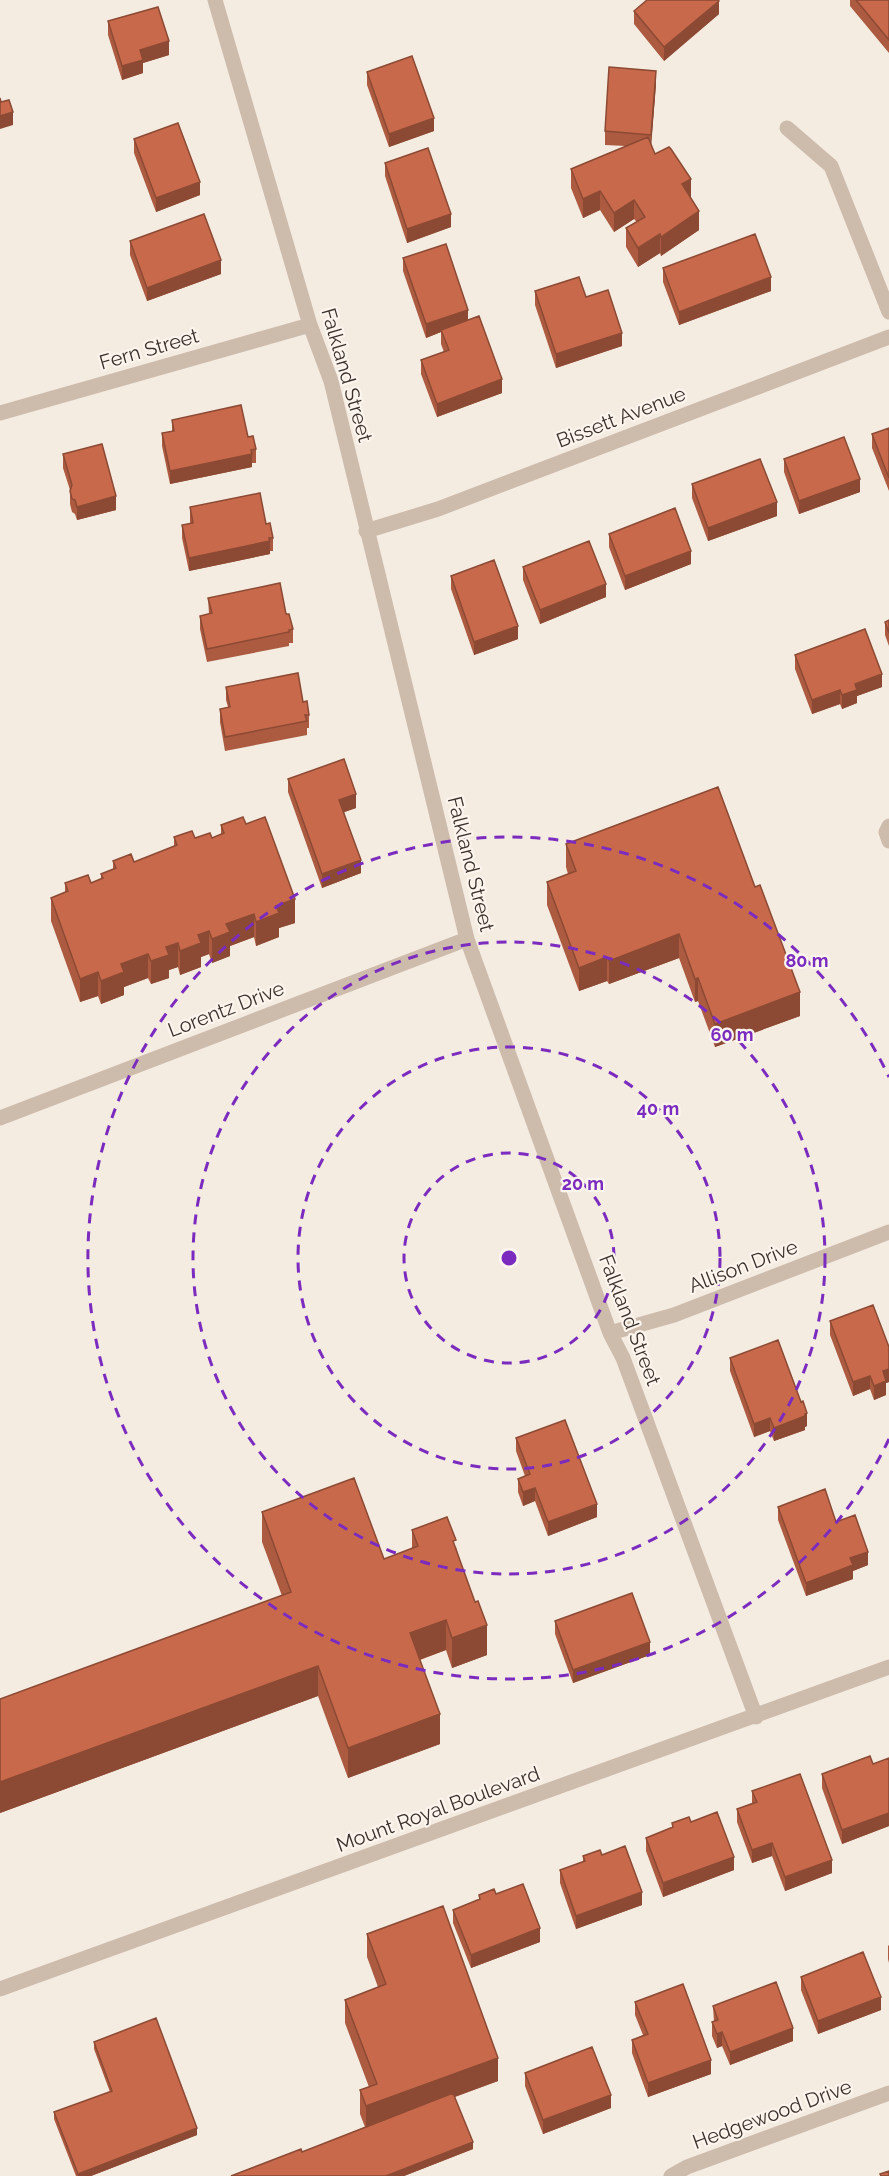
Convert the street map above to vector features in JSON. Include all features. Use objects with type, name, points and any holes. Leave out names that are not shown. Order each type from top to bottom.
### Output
[{"type":"street","name":"Falkland Street","points":[[215,0],[310,325],[331,381],[467,939],[610,1333],[623,1359],[756,1717]]},
{"type":"street","points":[[787,128],[831,166],[889,312]]},
{"type":"street","name":"Fern Street","points":[[0,413],[310,325]]},
{"type":"street","name":"Bissett Avenue","points":[[366,531],[438,509],[889,337]]},
{"type":"street","points":[[889,826],[886,832],[889,842]]},
{"type":"street","name":"Lorentz Drive","points":[[0,1118],[467,939]]},
{"type":"street","name":"Allison Drive","points":[[610,1333],[674,1315],[889,1232]]},
{"type":"street","name":"Mount Royal Boulevard","points":[[0,1989],[889,1667]]},
{"type":"street","name":"Hedgewood Drive","points":[[672,2176],[687,2167],[889,2093]]},
{"type":"building","points":[[647,0],[719,1],[664,47],[634,11]]},
{"type":"building","points":[[856,0],[889,0],[889,40]]},
{"type":"building","points":[[158,7],[169,41],[140,50],[143,60],[122,66],[108,21]]},
{"type":"building","points":[[412,56],[434,118],[389,134],[367,72]]},
{"type":"building","points":[[609,67],[656,71],[651,135],[605,131]]},
{"type":"building","points":[[0,98],[1,102],[9,100],[13,112],[0,116]]},
{"type":"building","points":[[178,123],[200,182],[156,198],[134,139]]},
{"type":"building","points":[[648,137],[655,154],[669,147],[671,149],[691,179],[682,184],[699,211],[661,237],[660,234],[638,248],[626,228],[645,217],[634,200],[614,213],[600,191],[583,199],[571,169]]},
{"type":"building","points":[[428,148],[451,214],[407,229],[385,163]]},
{"type":"building","points":[[204,214],[221,260],[147,288],[130,241]]},
{"type":"building","points":[[755,234],[771,277],[679,312],[663,268]]},
{"type":"building","points":[[446,244],[468,310],[426,324],[403,258]]},
{"type":"building","points":[[579,277],[586,297],[608,290],[622,333],[556,354],[535,291]]},
{"type":"building","points":[[479,316],[502,379],[437,404],[421,360],[449,350],[441,330]]},
{"type":"building","points":[[241,405],[248,437],[253,436],[256,449],[251,450],[252,454],[170,471],[162,433],[174,431],[172,420]]},
{"type":"building","points":[[889,428],[889,478],[872,434]]},
{"type":"building","points":[[844,437],[860,479],[799,501],[784,459]]},
{"type":"building","points":[[102,444],[116,496],[77,507],[75,500],[72,499],[70,491],[72,485],[63,454]]},
{"type":"building","points":[[760,459],[777,502],[708,528],[692,484]]},
{"type":"building","points":[[260,493],[266,524],[270,523],[273,538],[269,538],[270,541],[189,558],[182,525],[193,523],[190,507]]},
{"type":"building","points":[[675,508],[691,551],[625,576],[609,534]]},
{"type":"building","points":[[589,541],[606,584],[540,610],[523,567]]},
{"type":"building","points":[[494,560],[518,626],[474,642],[451,576]]},
{"type":"building","points":[[280,583],[286,614],[289,614],[293,629],[289,632],[207,649],[200,616],[212,613],[208,598]]},
{"type":"building","points":[[889,620],[889,633],[885,622]]},
{"type":"building","points":[[865,629],[882,674],[855,684],[857,690],[842,695],[840,690],[812,700],[795,655]]},
{"type":"building","points":[[298,673],[303,702],[307,701],[309,715],[305,715],[307,721],[225,737],[220,709],[230,707],[226,687]]},
{"type":"building","points":[[344,759],[356,794],[339,800],[361,860],[322,874],[288,779]]},
{"type":"building","points":[[718,787],[755,887],[760,885],[800,992],[715,1024],[698,978],[695,979],[679,934],[609,961],[607,957],[579,968],[547,882],[576,871],[566,844]]},
{"type":"building","points":[[243,817],[246,824],[265,817],[295,899],[276,906],[279,913],[256,922],[254,914],[226,924],[230,932],[212,939],[209,931],[198,935],[201,943],[180,951],[178,943],[166,947],[169,955],[151,961],[148,954],[121,964],[124,972],[101,981],[98,972],[80,979],[51,898],[68,891],[65,883],[88,875],[91,883],[103,878],[101,874],[116,868],[113,861],[131,854],[134,862],[177,845],[174,837],[192,831],[195,838],[210,833],[212,838],[224,833],[221,825]]},
{"type":"building","points":[[873,1305],[889,1347],[889,1369],[883,1371],[886,1381],[874,1386],[870,1376],[853,1382],[830,1321]]},
{"type":"building","points":[[778,1340],[807,1413],[805,1416],[774,1428],[770,1418],[754,1424],[730,1358]]},
{"type":"building","points":[[565,1420],[597,1504],[548,1522],[535,1488],[523,1492],[518,1479],[530,1474],[516,1438]]},
{"type":"building","points":[[354,1478],[384,1559],[418,1546],[412,1530],[447,1517],[456,1540],[453,1541],[475,1602],[478,1601],[487,1625],[452,1638],[446,1620],[410,1633],[440,1714],[348,1748],[318,1666],[0,1782],[0,1699],[291,1592],[262,1512]]},
{"type":"building","points":[[825,1489],[836,1522],[855,1515],[868,1552],[850,1558],[853,1565],[806,1583],[778,1507]]},
{"type":"building","points":[[632,1593],[650,1642],[573,1670],[555,1621]]},
{"type":"building","points":[[870,1756],[873,1764],[889,1758],[889,1813],[842,1830],[822,1774]]},
{"type":"building","points":[[800,1774],[832,1860],[785,1877],[772,1843],[752,1850],[737,1809],[757,1802],[752,1791]]},
{"type":"building","points":[[717,1812],[734,1857],[663,1883],[646,1838],[673,1827],[672,1823],[689,1817],[691,1822]]},
{"type":"building","points":[[625,1846],[642,1892],[576,1916],[560,1870],[585,1861],[583,1856],[600,1850],[602,1855]]},
{"type":"building","points":[[523,1884],[540,1928],[471,1955],[453,1910],[480,1899],[479,1895],[494,1889],[496,1894]]},
{"type":"building","points":[[443,1906],[498,2058],[366,2106],[360,2090],[377,2084],[345,2000],[386,1984],[367,1934]]},
{"type":"building","points":[[863,1952],[881,1997],[818,2021],[801,1977]]},
{"type":"building","points":[[776,1982],[793,2028],[730,2052],[722,2032],[717,2034],[712,2022],[718,2020],[713,2006]]},
{"type":"building","points":[[683,1984],[711,2060],[648,2083],[632,2040],[648,2034],[635,2002]]},
{"type":"building","points":[[156,2018],[197,2128],[78,2174],[54,2112],[112,2091],[94,2042]]},
{"type":"building","points":[[592,2047],[611,2095],[543,2120],[525,2073]]},
{"type":"building","points":[[453,2093],[473,2142],[386,2176],[231,2176],[301,2149],[302,2152]]},
{"type":"building","points":[[889,2171],[889,2176],[880,2174]]}]
